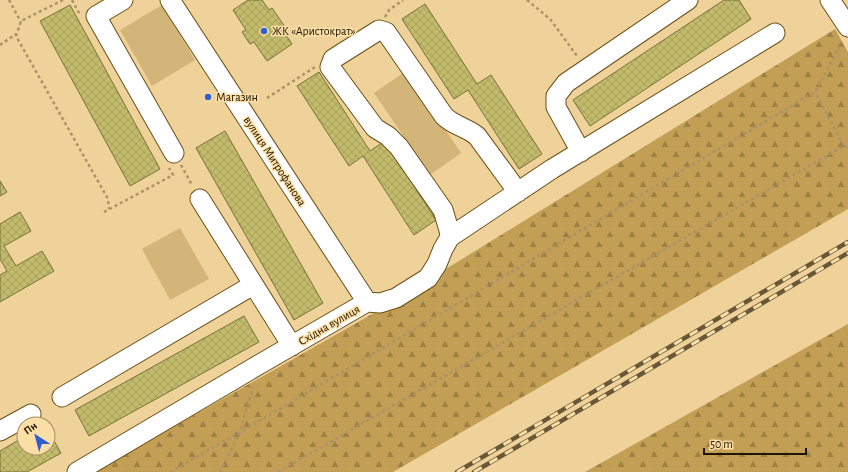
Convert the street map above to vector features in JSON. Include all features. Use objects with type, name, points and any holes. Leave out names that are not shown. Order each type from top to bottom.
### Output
[{"type":"street","points":[[123,0],[96,16],[171,159]]},
{"type":"street","name":"вулиця Митрофанова","points":[[170,0],[367,302]]},
{"type":"street","points":[[581,152],[556,107],[556,96],[566,83],[688,0]]},
{"type":"street","points":[[830,0],[846,32]]},
{"type":"street","points":[[450,237],[450,230],[443,210],[399,147],[388,136],[375,128],[366,117],[330,67],[333,59],[379,30],[386,32],[444,116],[450,122],[470,130],[476,136],[518,192]]},
{"type":"street","name":"Східна вулиця","points":[[77,472],[367,302],[380,302],[396,298],[428,278],[437,264],[442,250],[450,237],[581,152],[774,33]]},
{"type":"street","points":[[200,199],[292,346]]},
{"type":"street","points":[[62,397],[253,285]]},
{"type":"street","points":[[0,431],[31,414]]},
{"type":"path","points":[[9,0],[21,21]]},
{"type":"path","points":[[0,45],[16,36],[21,21],[63,0]]},
{"type":"path","points":[[72,0],[81,17]]},
{"type":"path","points":[[379,30],[388,10],[403,0]]},
{"type":"path","points":[[527,0],[550,19],[587,68]]},
{"type":"path","points":[[170,472],[815,92],[846,32]]},
{"type":"path","points":[[16,36],[108,199],[109,209]]},
{"type":"path","points":[[267,98],[321,63],[333,59]]},
{"type":"path","points":[[815,92],[844,146]]},
{"type":"path","points":[[278,472],[844,146],[848,147]]},
{"type":"path","points":[[171,159],[200,199]]},
{"type":"path","points":[[104,212],[173,175],[171,159]]},
{"type":"path","points":[[220,472],[240,432],[260,364]]},
{"type":"green space","points":[[835,29],[848,52],[848,209],[393,472],[94,472],[381,309]]},
{"type":"green space","points":[[848,324],[848,472],[585,472]]},
{"type":"shaded area","points":[[162,5],[195,60],[152,86],[120,30]]},
{"type":"shaded area","points":[[406,71],[461,153],[430,175],[374,93]]},
{"type":"shaded area","points":[[180,228],[209,279],[170,300],[142,249]]},
{"type":"building","name":"ЖК «Аристократ»","points":[[248,0],[262,0],[269,10],[272,8],[285,27],[282,29],[292,44],[267,61],[254,42],[250,44],[242,32],[246,30],[233,10]]},
{"type":"building","points":[[724,0],[739,0],[751,19],[590,126],[573,100]]},
{"type":"building","points":[[425,4],[477,84],[491,75],[542,154],[519,169],[468,90],[454,99],[402,19]]},
{"type":"building","points":[[70,5],[160,169],[130,186],[40,21]]},
{"type":"building","points":[[319,72],[370,151],[385,141],[436,220],[414,235],[363,156],[349,166],[297,86]]},
{"type":"building","points":[[225,131],[323,303],[294,320],[196,148]]},
{"type":"building","points":[[0,181],[7,192],[0,196]]},
{"type":"building","points":[[20,212],[31,231],[4,246],[16,266],[42,251],[54,271],[0,302],[0,275],[7,271],[0,259],[0,224]]},
{"type":"building","points":[[244,316],[259,342],[89,436],[75,410]]},
{"type":"building","points":[[16,442],[16,456],[56,456],[27,472],[0,472],[0,451]]},
{"type":"building","points":[[56,444],[61,453],[56,456]]},
{"type":"railway","points":[[457,472],[848,242]]},
{"type":"railway","points":[[474,472],[848,253]]},
{"type":"place","name":"ЖК «Аристократ»","points":[[264,31]]},
{"type":"place","name":"Магазин","points":[[208,97]]}]
